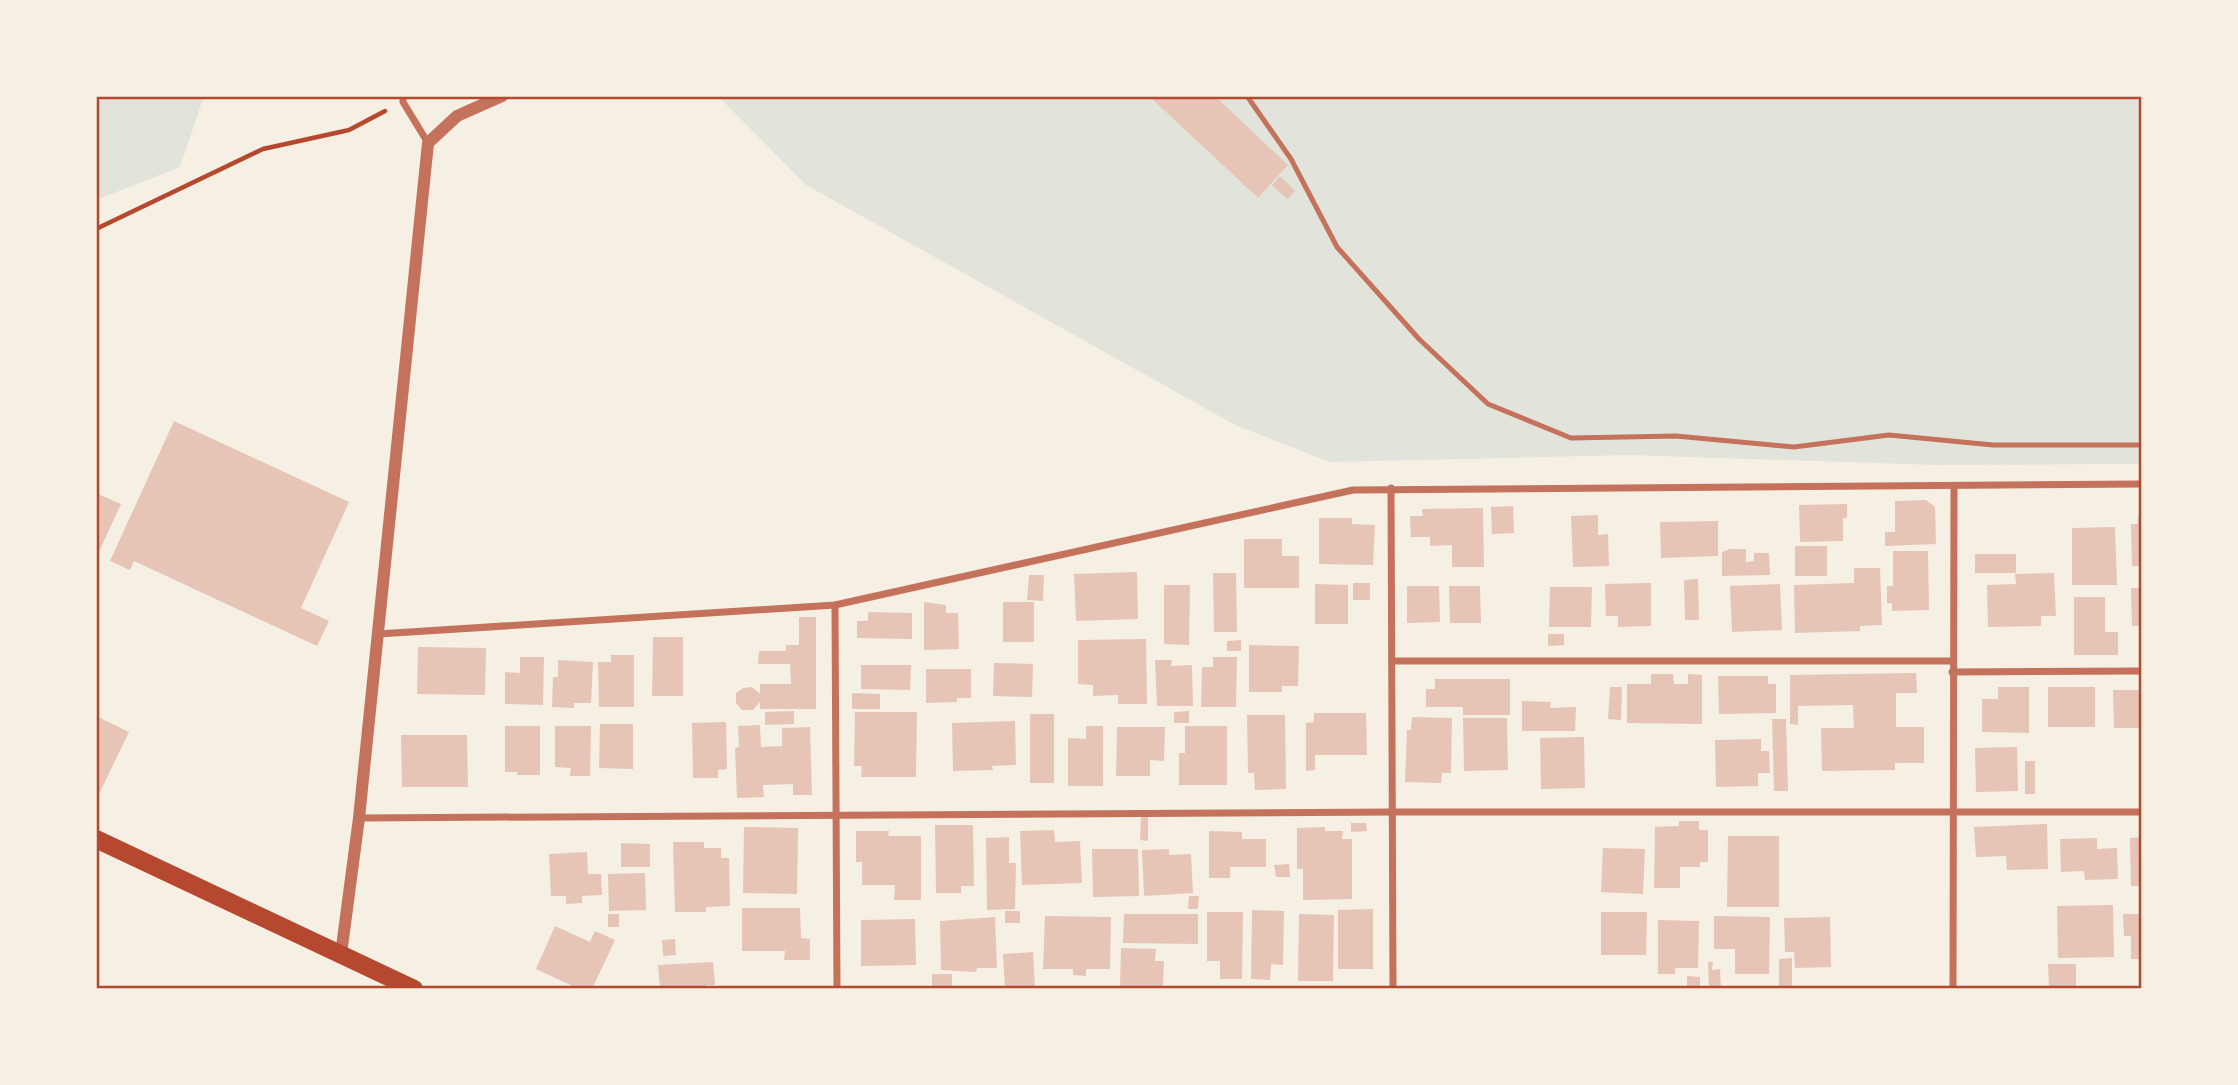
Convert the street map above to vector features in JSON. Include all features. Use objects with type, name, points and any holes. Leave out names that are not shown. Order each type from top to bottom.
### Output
[{"type":"main road","points":[[96,839],[414,989]]},
{"type":"street","points":[[428,143],[457,116],[502,96]]},
{"type":"street","points":[[341,954],[359,818],[419,258],[428,143],[403,99]]},
{"type":"street","points":[[377,634],[835,605],[1353,491],[1391,488],[2142,484]]},
{"type":"street","points":[[1953,989],[1954,486]]},
{"type":"street","points":[[1391,488],[1393,989]]},
{"type":"street","points":[[835,605],[837,989]]},
{"type":"street","points":[[1392,661],[1953,662]]},
{"type":"street","points":[[1952,672],[2142,671]]},
{"type":"street","points":[[359,818],[1394,812],[2142,812]]},
{"type":"lane","points":[[1247,96],[1291,159],[1337,247],[1419,339],[1488,404],[1571,438],[1676,436],[1794,447],[1889,435],[1993,445],[2142,445]]},
{"type":"path","points":[[96,229],[263,149],[349,130],[403,99]]},
{"type":"shaded area","points":[[96,96],[204,96],[180,167],[96,200]]},
{"type":"shaded area","points":[[718,96],[2142,96],[2142,464],[1936,465],[1629,455],[1330,462],[1237,426],[806,185]]},
{"type":"building","points":[[1149,96],[1215,96],[1288,165],[1258,198]]},
{"type":"building","points":[[1280,176],[1295,191],[1287,199],[1272,185]]},
{"type":"building","points":[[174,421],[349,502],[301,608],[329,621],[317,646],[134,561],[130,570],[110,561]]},
{"type":"building","points":[[96,493],[121,504],[96,558]]},
{"type":"building","points":[[1926,500],[1935,507],[1936,544],[1885,546],[1885,532],[1895,532],[1895,501]]},
{"type":"building","points":[[1847,504],[1847,518],[1843,518],[1843,541],[1800,542],[1799,505]]},
{"type":"building","points":[[1513,506],[1514,533],[1492,534],[1491,507]]},
{"type":"building","points":[[1483,508],[1484,567],[1452,567],[1452,545],[1430,546],[1430,537],[1411,537],[1410,516],[1423,516],[1422,509]]},
{"type":"building","points":[[1598,515],[1598,535],[1608,534],[1609,566],[1573,567],[1571,516]]},
{"type":"building","points":[[2138,516],[2142,516],[2142,566],[2132,566],[2131,524],[2138,524]]},
{"type":"building","points":[[1319,518],[1352,518],[1352,524],[1375,525],[1373,565],[1319,564]]},
{"type":"building","points":[[1718,521],[1718,556],[1661,558],[1660,522]]},
{"type":"building","points":[[2115,527],[2117,585],[2072,585],[2072,528]]},
{"type":"building","points":[[1244,539],[1282,539],[1282,556],[1299,556],[1299,588],[1244,588]]},
{"type":"building","points":[[1795,546],[1827,546],[1827,576],[1795,576]]},
{"type":"building","points":[[1746,549],[1746,562],[1754,561],[1754,553],[1769,553],[1770,575],[1722,576],[1722,552]]},
{"type":"building","points":[[1893,551],[1928,551],[1929,610],[1892,611],[1892,603],[1887,603],[1887,586],[1893,586]]},
{"type":"building","points":[[1975,554],[2016,554],[2016,573],[1975,573]]},
{"type":"building","points":[[1854,568],[1880,568],[1882,625],[1860,626],[1860,631],[1795,633],[1794,585],[1854,583]]},
{"type":"building","points":[[1137,572],[1138,619],[1076,621],[1074,574]]},
{"type":"building","points":[[1213,573],[1236,573],[1237,632],[1214,632]]},
{"type":"building","points":[[2054,573],[2056,616],[2041,616],[2041,626],[1988,627],[1987,585],[2016,584],[2015,574]]},
{"type":"building","points":[[1029,575],[1044,575],[1043,601],[1027,600]]},
{"type":"building","points":[[1698,579],[1699,620],[1685,620],[1684,580]]},
{"type":"building","points":[[1353,583],[1370,583],[1370,600],[1353,600]]},
{"type":"building","points":[[1651,583],[1651,626],[1618,627],[1618,616],[1606,616],[1605,584]]},
{"type":"building","points":[[1315,584],[1348,585],[1348,624],[1315,624]]},
{"type":"building","points":[[1780,584],[1782,630],[1732,632],[1730,586]]},
{"type":"building","points":[[1164,585],[1190,585],[1189,645],[1164,644]]},
{"type":"building","points":[[1407,586],[1439,586],[1440,622],[1407,623]]},
{"type":"building","points":[[1449,586],[1480,586],[1481,623],[1450,623]]},
{"type":"building","points":[[1550,587],[1592,587],[1591,627],[1549,627]]},
{"type":"building","points":[[2131,588],[2142,588],[2142,626],[2132,626]]},
{"type":"building","points":[[2074,597],[2105,597],[2105,632],[2118,632],[2118,655],[2074,655]]},
{"type":"building","points":[[924,602],[946,605],[946,613],[958,613],[959,649],[924,650]]},
{"type":"building","points":[[1003,602],[1034,602],[1034,642],[1003,642]]},
{"type":"building","points":[[868,612],[912,613],[912,639],[857,638],[857,621],[868,621]]},
{"type":"building","points":[[799,617],[816,617],[816,709],[760,709],[760,702],[753,710],[742,710],[736,703],[736,693],[743,688],[752,687],[760,694],[760,684],[791,684],[790,664],[758,664],[759,651],[786,651],[786,645],[799,645]]},
{"type":"building","points":[[1548,634],[1564,634],[1564,645],[1548,646]]},
{"type":"building","points":[[653,637],[683,637],[683,696],[652,696]]},
{"type":"building","points":[[1146,639],[1147,704],[1118,704],[1118,695],[1093,696],[1093,685],[1078,684],[1078,640]]},
{"type":"building","points":[[1241,640],[1241,651],[1227,651],[1227,641]]},
{"type":"building","points":[[1249,645],[1299,646],[1298,686],[1282,686],[1282,692],[1249,692]]},
{"type":"building","points":[[418,647],[486,648],[485,695],[417,694]]},
{"type":"building","points":[[611,655],[634,655],[634,707],[599,707],[598,662],[611,662]]},
{"type":"building","points":[[520,657],[544,657],[543,705],[505,704],[505,672],[520,673]]},
{"type":"building","points":[[1213,657],[1237,657],[1236,707],[1201,707],[1202,667],[1213,667]]},
{"type":"building","points":[[558,660],[593,662],[591,703],[574,703],[574,708],[552,707],[553,677],[558,677]]},
{"type":"building","points":[[1155,660],[1172,660],[1171,666],[1192,665],[1193,706],[1157,706]]},
{"type":"building","points":[[994,663],[1033,664],[1032,697],[993,696]]},
{"type":"building","points":[[861,665],[911,665],[910,690],[861,689]]},
{"type":"building","points":[[926,669],[971,669],[971,698],[957,698],[957,702],[926,703]]},
{"type":"building","points":[[1916,673],[1917,693],[1896,693],[1896,727],[1924,727],[1924,763],[1895,763],[1895,770],[1822,771],[1821,728],[1854,728],[1853,705],[1798,706],[1798,725],[1790,724],[1790,675]]},
{"type":"building","points":[[1651,674],[1673,674],[1674,684],[1688,684],[1688,674],[1702,675],[1702,724],[1627,723],[1627,684],[1651,684]]},
{"type":"building","points":[[1718,676],[1768,676],[1768,684],[1776,684],[1776,713],[1719,714]]},
{"type":"building","points":[[1435,679],[1510,679],[1510,715],[1463,715],[1463,707],[1426,707],[1426,689],[1435,689]]},
{"type":"building","points":[[1610,687],[1622,687],[1621,720],[1608,719]]},
{"type":"building","points":[[1998,687],[2029,687],[2029,733],[1982,732],[1982,699],[1998,699]]},
{"type":"building","points":[[2048,687],[2095,687],[2095,727],[2048,727]]},
{"type":"building","points":[[2113,690],[2142,690],[2142,728],[2114,728]]},
{"type":"building","points":[[852,693],[880,694],[880,709],[852,709]]},
{"type":"building","points":[[1522,701],[1551,702],[1550,708],[1576,707],[1575,731],[1522,731]]},
{"type":"building","points":[[794,711],[794,724],[765,725],[765,712]]},
{"type":"building","points":[[1189,711],[1189,723],[1174,723],[1174,712]]},
{"type":"building","points":[[855,712],[917,712],[916,777],[861,777],[862,766],[854,766]]},
{"type":"building","points":[[1314,713],[1366,713],[1367,755],[1315,755],[1315,770],[1306,771],[1306,723],[1314,722]]},
{"type":"building","points":[[1030,714],[1054,714],[1054,783],[1030,783]]},
{"type":"building","points":[[1247,715],[1285,715],[1286,789],[1255,790],[1254,773],[1248,773]]},
{"type":"building","points":[[96,716],[129,732],[99,794],[96,793]]},
{"type":"building","points":[[1412,717],[1452,718],[1451,773],[1442,773],[1441,783],[1405,782],[1407,730],[1411,730]]},
{"type":"building","points":[[1463,718],[1507,718],[1508,770],[1464,771]]},
{"type":"building","points":[[1772,719],[1786,719],[1788,791],[1774,791]]},
{"type":"building","points":[[1015,721],[1016,765],[992,766],[993,770],[953,771],[952,723]]},
{"type":"building","points":[[726,722],[727,769],[718,770],[718,778],[693,778],[692,723]]},
{"type":"building","points":[[600,724],[633,724],[633,769],[599,768]]},
{"type":"building","points":[[760,725],[761,747],[782,746],[782,728],[810,727],[812,795],[793,795],[793,784],[763,785],[764,797],[737,798],[735,748],[739,747],[738,726]]},
{"type":"building","points":[[505,726],[540,726],[540,775],[505,772]]},
{"type":"building","points":[[555,726],[591,726],[590,776],[570,776],[571,768],[555,767]]},
{"type":"building","points":[[1086,726],[1103,726],[1103,786],[1068,786],[1068,738],[1086,739]]},
{"type":"building","points":[[1185,726],[1227,726],[1227,785],[1179,785],[1179,753],[1185,753]]},
{"type":"building","points":[[1117,727],[1165,727],[1164,761],[1150,760],[1150,776],[1116,776]]},
{"type":"building","points":[[401,735],[467,735],[468,787],[402,787]]},
{"type":"building","points":[[1584,737],[1585,788],[1541,789],[1540,738]]},
{"type":"building","points":[[1761,739],[1761,751],[1769,751],[1770,773],[1758,773],[1758,786],[1716,787],[1715,740]]},
{"type":"building","points":[[2017,747],[2018,791],[1976,792],[1975,748]]},
{"type":"building","points":[[2025,761],[2035,761],[2035,794],[2025,794]]},
{"type":"building","points":[[1141,817],[1148,817],[1148,841],[1140,840]]},
{"type":"building","points":[[1679,821],[1699,821],[1699,830],[1708,830],[1708,862],[1700,862],[1700,867],[1680,867],[1680,888],[1654,888],[1655,827],[1679,826]]},
{"type":"building","points":[[1351,823],[1366,823],[1367,831],[1351,832]]},
{"type":"building","points":[[2047,824],[2048,869],[2007,870],[2006,856],[1976,857],[1974,827]]},
{"type":"building","points":[[935,825],[973,825],[974,886],[961,886],[961,893],[936,893]]},
{"type":"building","points":[[744,827],[798,828],[797,894],[743,893]]},
{"type":"building","points":[[1325,827],[1325,831],[1343,831],[1342,839],[1352,839],[1352,899],[1303,900],[1303,869],[1297,869],[1297,828]]},
{"type":"building","points":[[1054,830],[1055,842],[1080,841],[1082,883],[1022,885],[1020,831]]},
{"type":"building","points":[[856,831],[889,831],[888,836],[921,836],[921,900],[894,900],[895,885],[862,885],[862,862],[856,862]]},
{"type":"building","points":[[1209,831],[1242,832],[1242,839],[1266,839],[1266,867],[1230,867],[1230,878],[1209,878]]},
{"type":"building","points":[[1728,836],[1779,836],[1779,907],[1727,907]]},
{"type":"building","points":[[1009,837],[1009,863],[1016,863],[1015,909],[987,910],[986,838]]},
{"type":"building","points":[[2142,837],[2142,886],[2131,886],[2130,838]]},
{"type":"building","points":[[2097,838],[2097,849],[2117,848],[2118,879],[2085,880],[2084,871],[2061,872],[2060,839]]},
{"type":"building","points":[[673,842],[704,842],[704,848],[721,848],[721,858],[729,858],[730,906],[706,907],[706,912],[675,912]]},
{"type":"building","points":[[621,843],[650,844],[650,867],[621,867]]},
{"type":"building","points":[[1603,848],[1645,849],[1643,894],[1601,892]]},
{"type":"building","points":[[1092,849],[1138,849],[1139,896],[1093,897]]},
{"type":"building","points":[[1169,849],[1169,855],[1191,854],[1193,893],[1144,896],[1142,850]]},
{"type":"building","points":[[587,852],[588,874],[601,874],[602,895],[582,896],[582,903],[566,904],[566,896],[551,896],[549,854]]},
{"type":"building","points":[[1289,864],[1290,877],[1276,877],[1274,865]]},
{"type":"building","points":[[645,873],[646,910],[609,911],[608,874]]},
{"type":"building","points":[[1189,896],[1199,896],[1198,909],[1188,909]]},
{"type":"building","points":[[2113,905],[2114,957],[2058,958],[2057,906]]},
{"type":"building","points":[[742,908],[800,908],[801,938],[810,939],[810,960],[784,960],[785,951],[742,951]]},
{"type":"building","points":[[1373,909],[1373,969],[1338,969],[1338,910]]},
{"type":"building","points":[[1252,910],[1284,911],[1283,965],[1271,964],[1270,980],[1251,979]]},
{"type":"building","points":[[1005,911],[1020,911],[1020,923],[1005,923]]},
{"type":"building","points":[[1207,912],[1243,912],[1242,979],[1220,979],[1220,961],[1207,961]]},
{"type":"building","points":[[1601,912],[1647,912],[1646,955],[1601,955]]},
{"type":"building","points":[[608,914],[619,914],[619,927],[608,927]]},
{"type":"building","points":[[1124,914],[1198,914],[1198,944],[1123,943]]},
{"type":"building","points":[[1299,914],[1334,915],[1333,981],[1298,981]]},
{"type":"building","points":[[2123,914],[2142,914],[2142,959],[2131,959],[2131,936],[2124,936]]},
{"type":"building","points":[[1045,916],[1111,917],[1110,969],[1086,969],[1086,976],[1073,975],[1073,969],[1043,969]]},
{"type":"building","points":[[1714,916],[1770,917],[1769,974],[1735,974],[1735,949],[1714,949]]},
{"type":"building","points":[[995,917],[997,968],[977,968],[976,972],[941,970],[940,921]]},
{"type":"building","points":[[1830,917],[1831,967],[1795,968],[1794,952],[1785,952],[1784,918]]},
{"type":"building","points":[[915,919],[916,965],[861,966],[861,920]]},
{"type":"building","points":[[1658,920],[1699,921],[1698,968],[1675,968],[1675,974],[1658,974]]},
{"type":"building","points":[[555,926],[590,942],[595,931],[615,940],[592,989],[579,989],[536,969]]},
{"type":"building","points":[[675,939],[676,955],[663,956],[662,940]]},
{"type":"building","points":[[1121,948],[1156,949],[1155,961],[1164,961],[1163,986],[1120,986]]},
{"type":"building","points":[[1033,952],[1035,989],[1005,989],[1003,954]]},
{"type":"building","points":[[1792,958],[1792,988],[1779,989],[1779,959]]},
{"type":"building","points":[[713,962],[715,985],[706,985],[706,989],[660,989],[658,965]]},
{"type":"building","points":[[1708,962],[1713,962],[1712,970],[1720,969],[1721,989],[1709,989]]},
{"type":"building","points":[[2048,964],[2076,964],[2076,988],[2049,988]]},
{"type":"building","points":[[932,974],[952,974],[952,989],[932,989]]},
{"type":"building","points":[[1687,976],[1700,977],[1700,989],[1687,989]]}]
